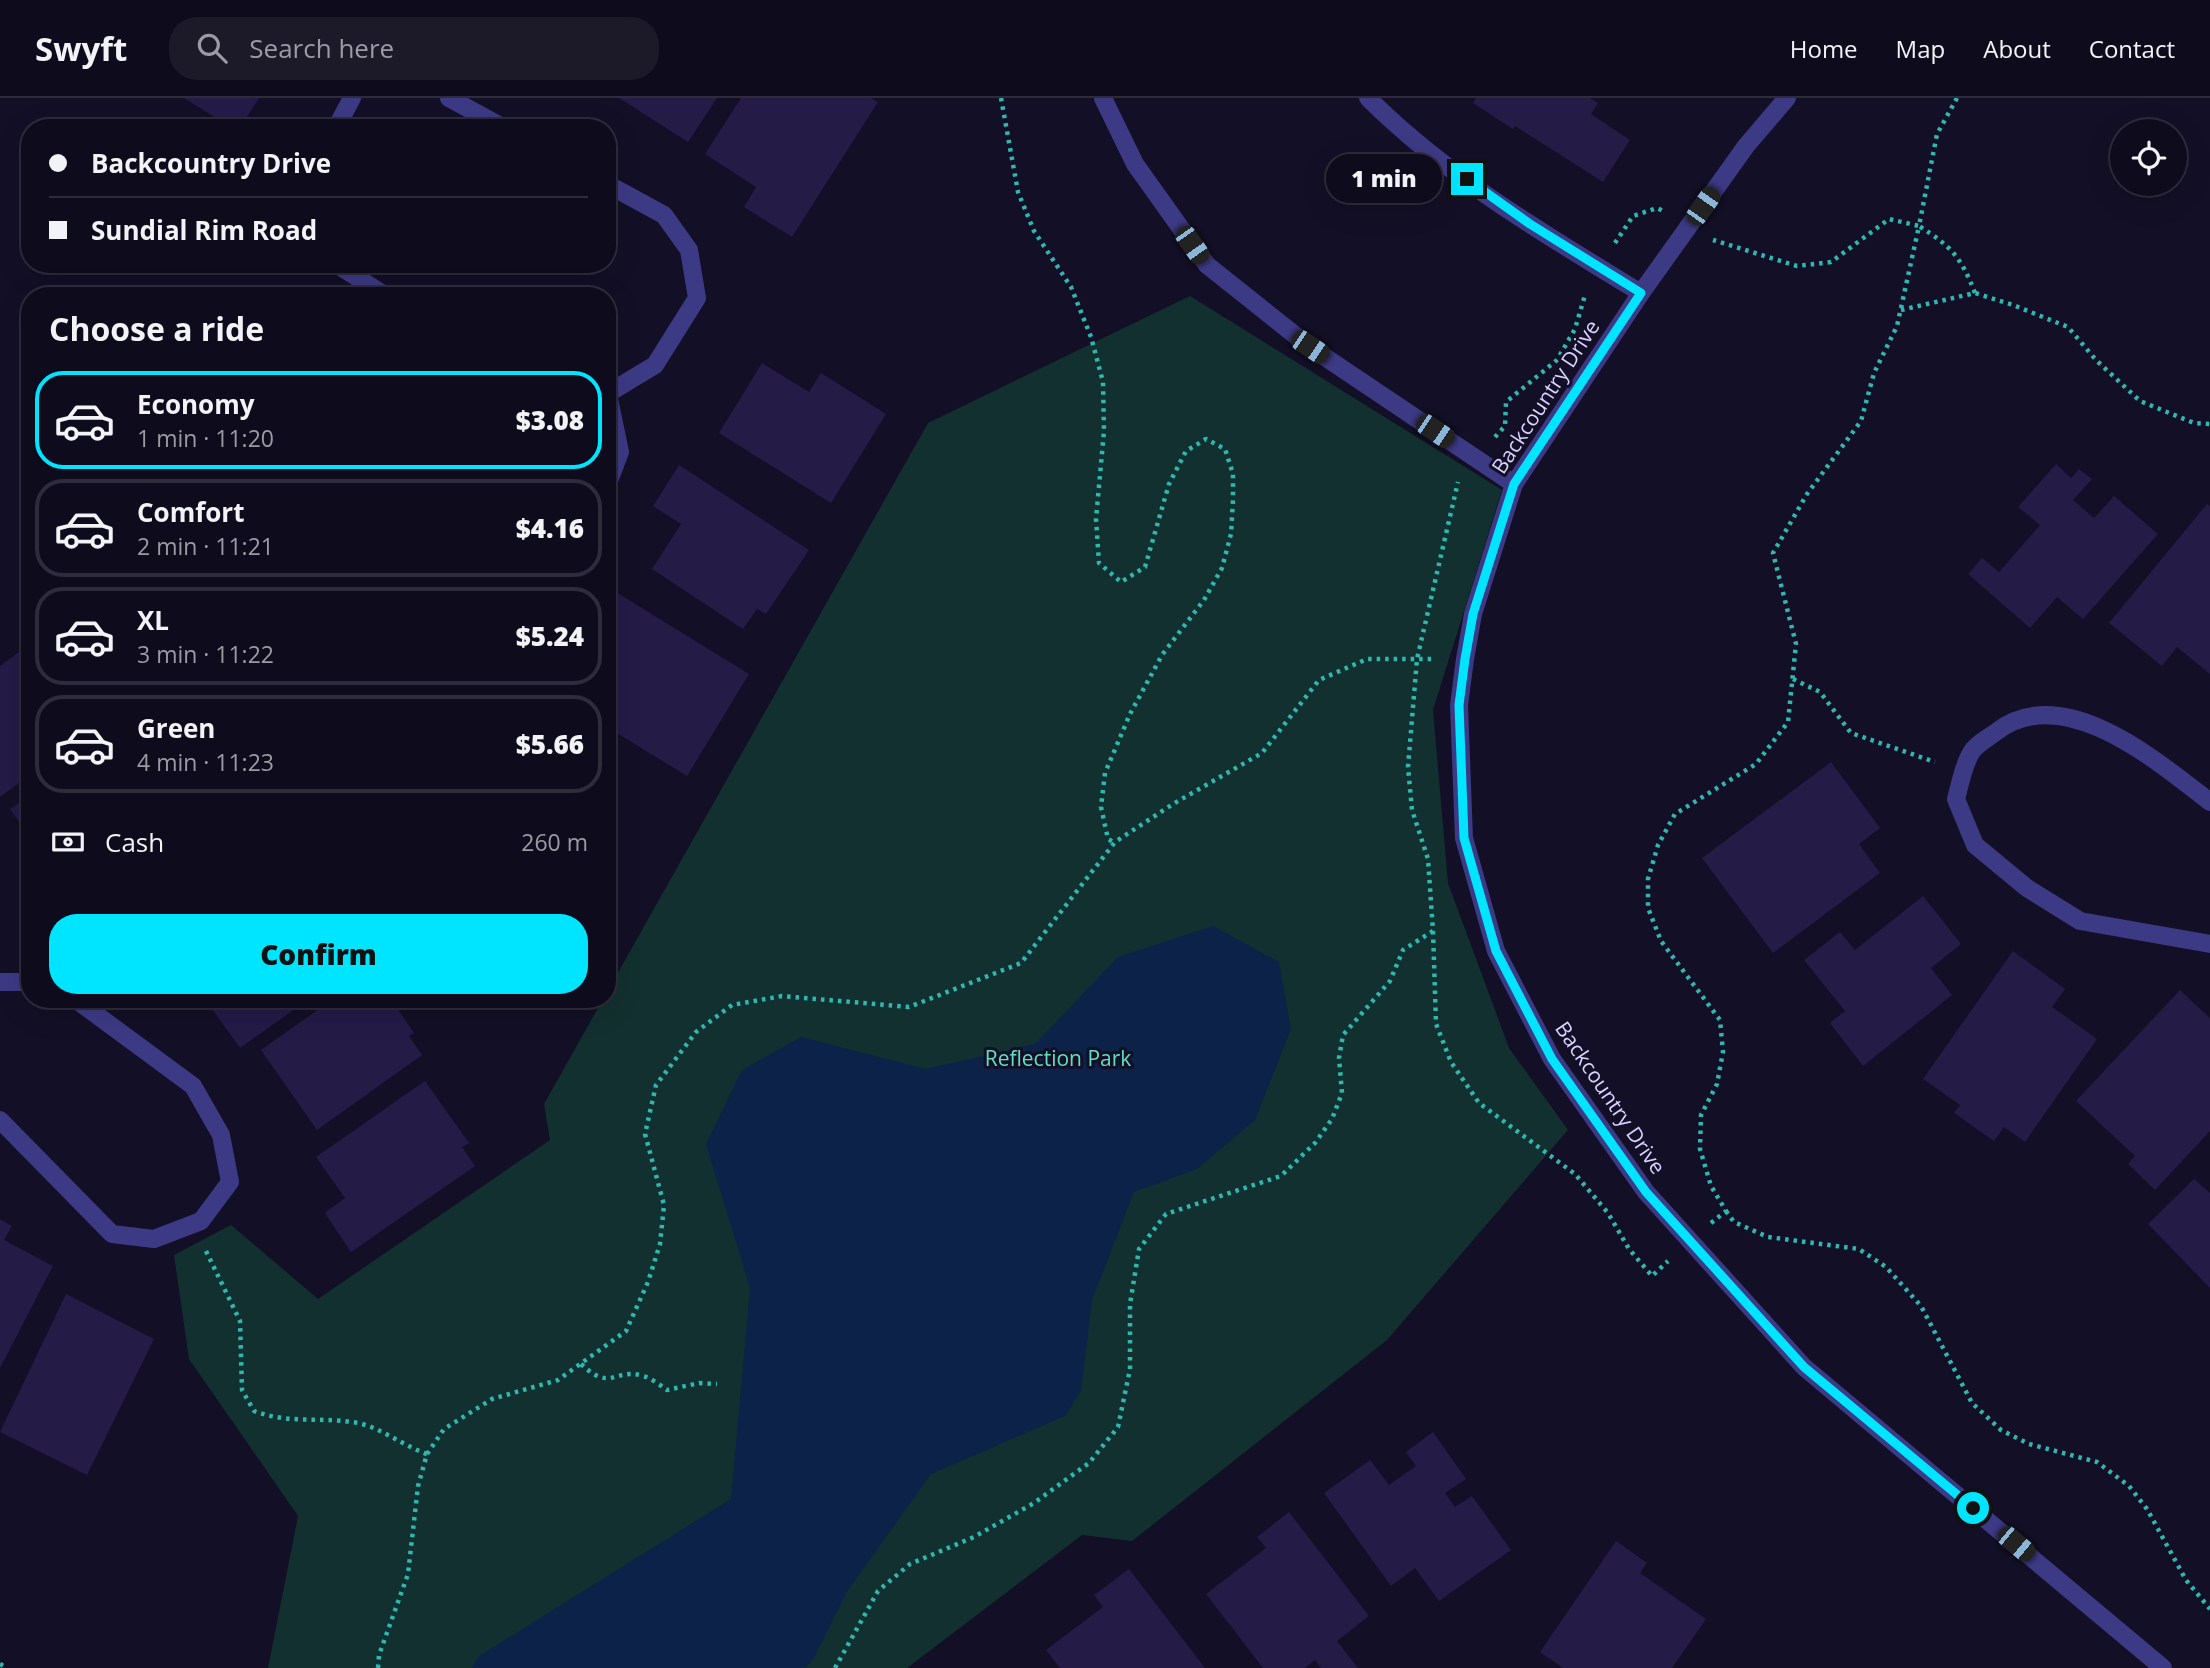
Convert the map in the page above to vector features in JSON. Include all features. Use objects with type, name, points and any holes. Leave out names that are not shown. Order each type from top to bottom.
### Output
[{"type":"street","points":[[341,119],[352,98]]},
{"type":"street","points":[[449,98],[488,119]]},
{"type":"street","points":[[1103,98],[1135,164],[1207,265],[1310,347],[1514,484]]},
{"type":"street","points":[[1368,98],[1403,133],[1530,224],[1641,293]]},
{"type":"street","name":"Backcountry Drive","points":[[1787,98],[1746,146],[1641,293],[1514,484],[1473,614],[1465,659],[1459,705],[1464,838],[1496,951],[1552,1059],[1646,1192],[1804,1367],[2163,1668]]},
{"type":"street","points":[[616,189],[664,215],[689,250],[697,298],[655,365],[616,389]]},
{"type":"street","points":[[350,273],[372,287]]},
{"type":"street","points":[[616,433],[620,453],[616,463]]},
{"type":"street","points":[[2210,802],[2164,767],[2095,724],[2048,714],[2007,724],[1971,752],[1956,799],[1975,845],[2027,888],[2080,921],[2210,944]]},
{"type":"street","points":[[0,982],[21,982]]},
{"type":"street","points":[[0,1121],[112,1234],[154,1239],[201,1221],[230,1182],[221,1135],[193,1086],[87,1008]]},
{"type":"path","points":[[1000,98],[1018,192],[1034,231],[1071,287],[1091,337],[1103,382],[1104,431],[1096,519],[1099,564],[1121,582],[1145,568],[1170,484],[1186,451],[1206,439],[1225,449],[1233,474],[1231,534],[1222,568],[1146,683],[1105,773],[1101,807],[1108,839],[1115,842]]},
{"type":"path","points":[[1956,98],[1937,134],[1897,327],[1874,373],[1861,421],[1807,494],[1773,553],[1796,644],[1788,722],[1756,764],[1675,814],[1658,845],[1648,879],[1648,908],[1661,941],[1720,1020],[1723,1052],[1717,1084],[1701,1115],[1700,1149],[1711,1186],[1734,1222],[1768,1237],[1859,1249],[1886,1267],[1921,1306],[1972,1403],[2001,1430],[2029,1444],[2098,1462],[2129,1486],[2147,1509],[2186,1580],[2210,1609]]},
{"type":"path","points":[[1726,1211],[1652,1276],[1629,1249],[1608,1213],[1575,1174],[1479,1103],[1451,1062],[1436,1024],[1428,859],[1412,810],[1408,767],[1417,659],[1454,491],[1462,475],[1505,426],[1506,402],[1557,360],[1574,329],[1587,288],[1604,270],[1615,243],[1633,216],[1657,208],[1711,239],[1746,252],[1797,265],[1831,262],[1860,244],[1889,219],[1919,226],[1948,244],[1967,274],[1975,293]]},
{"type":"path","points":[[1901,310],[1975,293],[2068,327],[2096,360],[2140,401],[2194,423],[2210,424]]},
{"type":"path","points":[[378,1668],[379,1655],[408,1574],[418,1486],[427,1454],[444,1429],[492,1399],[558,1380],[626,1331],[648,1282],[660,1244],[664,1205],[645,1134],[656,1085],[696,1032],[732,1005],[782,996],[909,1007],[1021,963],[1115,842],[1173,804],[1262,754],[1320,680],[1367,659],[1465,659]]},
{"type":"path","points":[[1793,678],[1820,692],[1851,733],[1964,775]]},
{"type":"path","points":[[835,1668],[878,1591],[909,1564],[974,1536],[1034,1503],[1089,1462],[1111,1436],[1118,1427],[1130,1370],[1130,1304],[1139,1249],[1166,1214],[1281,1177],[1315,1143],[1332,1119],[1342,1093],[1339,1058],[1343,1035],[1390,981],[1403,950],[1433,931]]},
{"type":"path","points":[[191,1225],[217,1269],[240,1321],[242,1391],[254,1411],[292,1420],[352,1422],[372,1426],[394,1440],[427,1454]]},
{"type":"path","points":[[581,1364],[593,1376],[606,1380],[625,1375],[642,1375],[667,1390],[699,1383],[717,1384]]},
{"type":"path","points":[[0,1664],[7,1668]]},
{"type":"green space","name":"Reflection Park","points":[[1190,296],[1502,490],[1433,710],[1448,883],[1509,1048],[1568,1130],[1387,1340],[1132,1541],[1082,1535],[907,1668],[268,1668],[298,1516],[189,1359],[174,1255],[231,1225],[318,1299],[550,1140],[544,1104],[598,1008],[616,1008],[616,976],[928,423]]},
{"type":"water","points":[[1213,926],[1279,962],[1291,1029],[1255,1120],[1197,1169],[1134,1192],[1092,1300],[1081,1391],[1065,1416],[931,1474],[846,1593],[814,1658],[805,1668],[472,1668],[479,1656],[731,1499],[750,1288],[706,1144],[742,1070],[801,1037],[926,1069],[1035,1044],[1118,957]]},
{"type":"building","points":[[184,98],[259,98],[246,119],[218,119]]},
{"type":"building","points":[[619,98],[717,98],[688,142]]},
{"type":"building","points":[[741,98],[871,98],[878,102],[792,237],[744,207],[756,187],[705,154]]},
{"type":"building","points":[[1476,98],[1590,98],[1598,103],[1591,114],[1630,140],[1603,182],[1515,126],[1513,129],[1473,103]]},
{"type":"building","points":[[762,363],[809,392],[821,373],[886,414],[831,503],[719,433]]},
{"type":"building","points":[[2056,464],[2071,478],[2079,469],[2092,479],[2073,500],[2094,518],[2114,496],[2158,534],[2083,619],[2057,597],[2030,628],[1968,574],[1982,558],[1999,572],[2040,525],[2018,507]]},
{"type":"building","points":[[679,465],[809,550],[766,614],[757,609],[743,629],[652,569],[681,524],[653,506]]},
{"type":"building","points":[[2207,504],[2210,506],[2210,674],[2177,647],[2162,666],[2109,623]]},
{"type":"building","points":[[616,592],[749,674],[687,776],[616,733]]},
{"type":"building","points":[[21,651],[21,782],[0,797],[0,666]]},
{"type":"building","points":[[1831,762],[1880,828],[1859,844],[1880,873],[1773,953],[1702,858]]},
{"type":"building","points":[[21,801],[21,824],[10,809]]},
{"type":"building","points":[[1923,896],[1961,944],[1931,968],[1952,995],[1863,1066],[1830,1023],[1845,1011],[1804,960],[1840,932],[1855,950]]},
{"type":"building","points":[[2013,951],[2065,989],[2052,1007],[2097,1039],[2025,1142],[2004,1127],[1994,1141],[1954,1113],[1960,1105],[1923,1079]]},
{"type":"building","points":[[2180,990],[2210,1018],[2210,1131],[2155,1190],[2128,1164],[2135,1156],[2076,1101]]},
{"type":"building","points":[[211,1008],[296,1008],[240,1048]]},
{"type":"building","points":[[320,1008],[397,1008],[414,1033],[409,1036],[422,1055],[317,1130],[261,1050]]},
{"type":"building","points":[[425,1081],[469,1143],[462,1147],[475,1166],[351,1252],[325,1213],[345,1198],[316,1157]]},
{"type":"building","points":[[2194,1179],[2210,1193],[2210,1288],[2148,1224]]},
{"type":"building","points":[[0,1219],[12,1226],[4,1240],[53,1266],[0,1368]]},
{"type":"building","points":[[66,1294],[154,1339],[87,1475],[0,1432]]},
{"type":"building","points":[[1433,1432],[1466,1479],[1445,1493],[1455,1507],[1472,1496],[1511,1550],[1439,1601],[1415,1568],[1391,1586],[1324,1493],[1370,1460],[1389,1485],[1416,1466],[1406,1452]]},
{"type":"building","points":[[1289,1512],[1369,1616],[1337,1641],[1358,1668],[1321,1668],[1315,1660],[1305,1668],[1263,1668],[1206,1594],[1266,1548],[1257,1537]]},
{"type":"building","points":[[1616,1541],[1647,1563],[1640,1573],[1706,1619],[1672,1668],[1563,1668],[1540,1652]]},
{"type":"building","points":[[1129,1569],[1205,1668],[1060,1668],[1046,1650],[1103,1607],[1094,1595]]},
{"type":"route","points":[[1467,179],[1530,224],[1641,293],[1514,484],[1473,614],[1459,705],[1464,838],[1496,951],[1552,1059],[1646,1192],[1804,1367],[1973,1508]]}]
